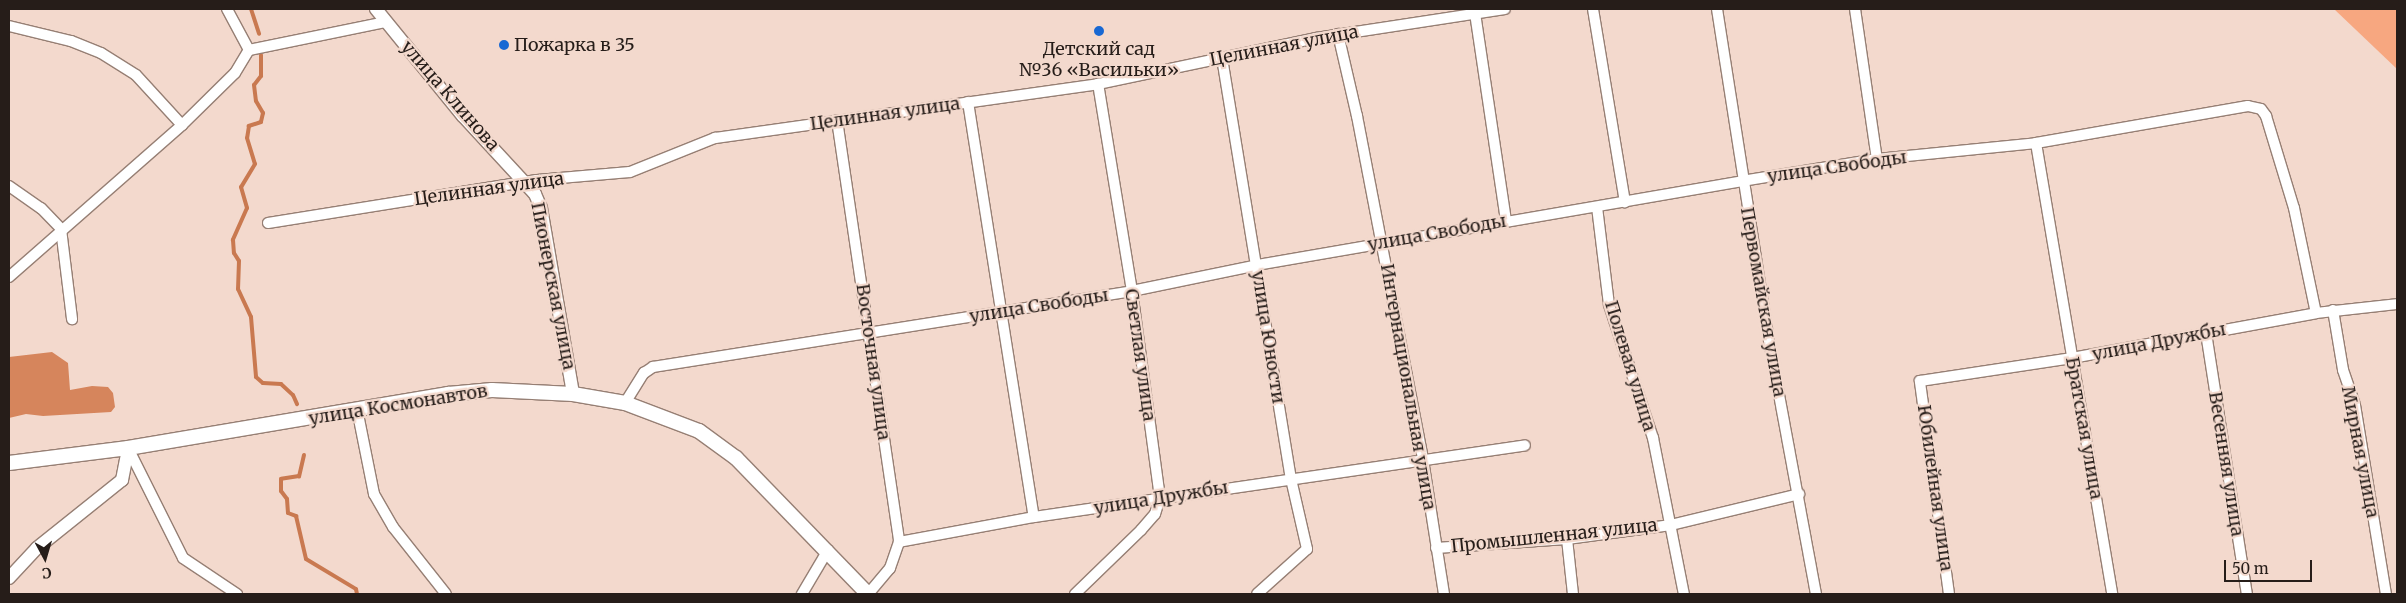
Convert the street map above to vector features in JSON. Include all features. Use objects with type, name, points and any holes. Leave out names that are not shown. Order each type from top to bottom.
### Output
[{"type":"main road","name":"улица Космонавтов","points":[[9,463],[128,448],[357,409],[492,390],[573,394],[624,403],[666,416],[706,436],[736,458],[828,550],[868,594]]},
{"type":"street","points":[[228,9],[249,50]]},
{"type":"street","name":"улица Клинова","points":[[376,9],[463,116],[527,182]]},
{"type":"street","name":"Целинная улица","points":[[268,223],[527,182],[630,172],[714,138],[1098,84],[1338,34],[1505,9]]},
{"type":"street","points":[[1594,9],[1625,202]]},
{"type":"street","name":"Первомайская улица","points":[[1717,9],[1742,181],[1816,594]]},
{"type":"street","points":[[1855,9],[1877,159]]},
{"type":"street","points":[[1475,13],[1506,220]]},
{"type":"street","points":[[9,277],[61,229],[182,125],[235,72],[249,50],[386,22]]},
{"type":"street","points":[[9,26],[71,41],[101,53],[136,75],[182,125]]},
{"type":"street","name":"Интернациональная улица","points":[[1338,34],[1423,460],[1444,594]]},
{"type":"street","name":"улица Юности","points":[[1222,58],[1291,479],[1307,549],[1257,594]]},
{"type":"street","name":"Светлая улица","points":[[1098,84],[1132,291],[1160,498]]},
{"type":"street","points":[[968,102],[1034,517]]},
{"type":"street","name":"улица Свободы","points":[[624,403],[644,373],[653,368],[870,335],[1132,291],[1257,265],[1506,220],[1625,202],[1742,181],[1877,159],[2036,143],[2248,106],[2261,110],[2266,116],[2294,208],[2316,313]]},
{"type":"street","name":"Восточная улица","points":[[837,120],[899,542],[890,568],[868,594]]},
{"type":"street","name":"Братская улица","points":[[2036,143],[2112,594]]},
{"type":"street","name":"Пионерская улица","points":[[527,182],[541,208],[573,394]]},
{"type":"street","points":[[9,186],[41,208],[61,229],[72,319]]},
{"type":"street","name":"Полевая улица","points":[[1597,206],[1609,305],[1653,438],[1671,524]]},
{"type":"street","name":"улица Дружбы","points":[[1920,381],[2072,358],[2334,310],[2397,304]]},
{"type":"street","name":"Мирная улица","points":[[2334,310],[2343,370],[2355,405],[2386,594]]},
{"type":"street","name":"Весенняя улица","points":[[2206,333],[2247,594]]},
{"type":"street","name":"Юбилейная улица","points":[[1920,381],[1949,594]]},
{"type":"street","points":[[357,409],[374,494],[393,527],[446,594]]},
{"type":"street","name":"улица Дружбы","points":[[899,542],[1034,517],[1525,445]]},
{"type":"street","points":[[9,578],[37,548],[122,480],[128,448]]},
{"type":"street","points":[[128,448],[183,558],[237,594]]},
{"type":"street","name":"Промышленная улица","points":[[1436,548],[1567,539],[1671,524],[1799,494]]},
{"type":"street","points":[[1075,594],[1142,530],[1155,514],[1160,498]]},
{"type":"street","name":"Промышленная улица","points":[[1671,524],[1684,594]]},
{"type":"street","points":[[1567,539],[1573,594]]},
{"type":"street","points":[[802,594],[828,550]]},
{"type":"shaded area","points":[[2334,9],[2397,9],[2397,69]]},
{"type":"shaded area","points":[[52,352],[68,363],[70,390],[92,386],[108,387],[113,393],[115,407],[111,412],[43,416],[26,414],[9,418],[9,357]]},
{"type":"waterway","points":[[251,9],[259,34]]},
{"type":"waterway","points":[[261,55],[261,76],[254,85],[256,101],[263,113],[261,122],[249,126],[247,138],[255,164],[241,187],[247,208],[233,240],[234,253],[239,261],[238,289],[251,317],[256,377],[263,383],[281,384],[293,395],[297,404]]},
{"type":"waterway","points":[[304,455],[299,476],[281,479],[281,491],[287,499],[288,513],[296,516],[306,559],[356,589],[357,594]]},
{"type":"place","name":"Детский сад №36 «Васильки»","points":[[1099,31]]},
{"type":"place","name":"Пожарка в 35","points":[[504,45]]}]
